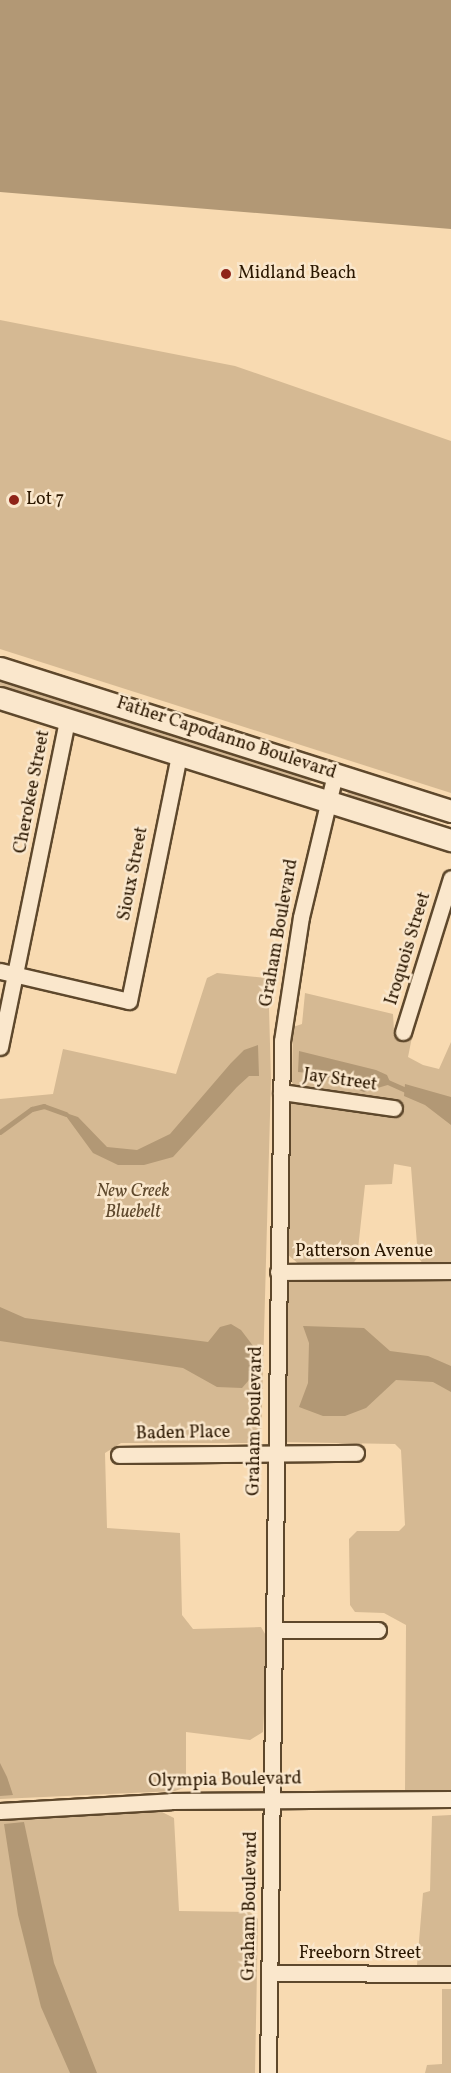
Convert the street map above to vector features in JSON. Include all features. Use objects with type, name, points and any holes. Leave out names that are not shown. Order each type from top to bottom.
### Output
[{"type":"main road","name":"Father Capodanno Boulevard","points":[[0,668],[451,811]]},
{"type":"main road","name":"Father Capodanno Boulevard","points":[[0,698],[451,840]]},
{"type":"street","name":"Cherokee Street","points":[[0,1047],[68,720]]},
{"type":"street","name":"Sioux Street","points":[[16,974],[129,1001],[179,756]]},
{"type":"street","name":"Graham Boulevard","points":[[268,2073],[275,1630],[274,1452],[282,1041],[299,927],[335,774]]},
{"type":"street","name":"Iroquois Street","points":[[404,1032],[451,878]]},
{"type":"street","points":[[0,971],[16,974]]},
{"type":"street","name":"Jay Street","points":[[281,1092],[394,1108]]},
{"type":"street","name":"Patterson Avenue","points":[[278,1272],[451,1271]]},
{"type":"street","name":"Baden Place","points":[[120,1455],[356,1453]]},
{"type":"street","points":[[275,1630],[378,1630]]},
{"type":"street","name":"Olympia Boulevard","points":[[0,1810],[272,1799],[451,1799]]},
{"type":"street","name":"Freeborn Street","points":[[269,1973],[451,1974]]},
{"type":"green space","points":[[0,320],[235,366],[451,441],[451,793],[0,649]]},
{"type":"green space","points":[[0,677],[311,777],[312,781],[306,784],[0,687]]},
{"type":"green space","points":[[352,789],[451,821],[451,823],[351,798],[347,793]]},
{"type":"green space","name":"New Creek Bluebelt","points":[[217,973],[276,979],[269,1009],[271,1079],[261,1443],[121,1443],[105,1453],[107,1528],[180,1533],[182,1615],[193,1629],[261,1627],[268,1639],[263,1732],[250,1740],[186,1732],[186,1787],[175,1791],[0,1799],[0,1099],[53,1094],[63,1049],[176,1074],[207,978]]},
{"type":"green space","points":[[305,993],[393,1014],[394,1031],[412,1037],[408,1057],[423,1065],[439,1069],[451,1042],[451,1265],[423,1264],[418,1257],[411,1167],[394,1164],[392,1184],[365,1185],[357,1258],[352,1265],[301,1266],[286,1253],[287,1104],[298,1098],[388,1115],[299,1089],[292,1083],[293,1027],[302,1024]]},
{"type":"green space","points":[[303,1276],[451,1278],[451,1792],[405,1793],[406,1625],[384,1613],[355,1612],[350,1605],[349,1539],[357,1531],[399,1531],[405,1525],[401,1450],[395,1444],[280,1442],[286,1282]]},
{"type":"green space","points":[[160,1811],[174,1818],[179,1911],[250,1912],[258,1919],[255,2073],[0,2073],[0,1819]]},
{"type":"green space","points":[[451,1815],[451,1966],[417,1965],[423,1893],[430,1891],[432,1816]]},
{"type":"green space","points":[[442,1989],[451,1989],[451,2073],[425,2073],[427,2065],[442,2064]]},
{"type":"shaded area","points":[[0,0],[451,0],[451,229],[0,192]]},
{"type":"shaded area","points":[[258,1045],[259,1076],[249,1076],[237,1087],[173,1157],[144,1165],[118,1165],[93,1153],[63,1112],[78,1117],[107,1147],[137,1150],[170,1134],[231,1063],[244,1050]]},
{"type":"shaded area","points":[[299,1051],[376,1070],[387,1075],[391,1084],[364,1092],[318,1074],[298,1072]]},
{"type":"shaded area","points":[[405,1084],[451,1097],[451,1125],[425,1105],[404,1096]]},
{"type":"shaded area","points":[[0,1307],[25,1318],[208,1342],[220,1327],[231,1324],[241,1330],[257,1351],[256,1372],[242,1388],[217,1387],[183,1368],[0,1341]]},
{"type":"shaded area","points":[[303,1326],[364,1328],[390,1351],[428,1356],[451,1366],[451,1392],[433,1382],[396,1380],[366,1408],[345,1416],[323,1416],[299,1407],[308,1383],[309,1343]]},
{"type":"shaded area","points":[[0,1763],[7,1777],[13,1795],[0,1796]]},
{"type":"shaded area","points":[[24,1822],[54,1963],[97,2073],[70,2073],[41,2007],[18,1915],[4,1824]]},
{"type":"waterway","points":[[388,1082],[408,1091]]},
{"type":"waterway","points":[[0,1132],[32,1109],[44,1106],[66,1114]]},
{"type":"place","name":"Midland Beach","points":[[226,274]]},
{"type":"place","name":"Lot 7","points":[[14,500]]}]
